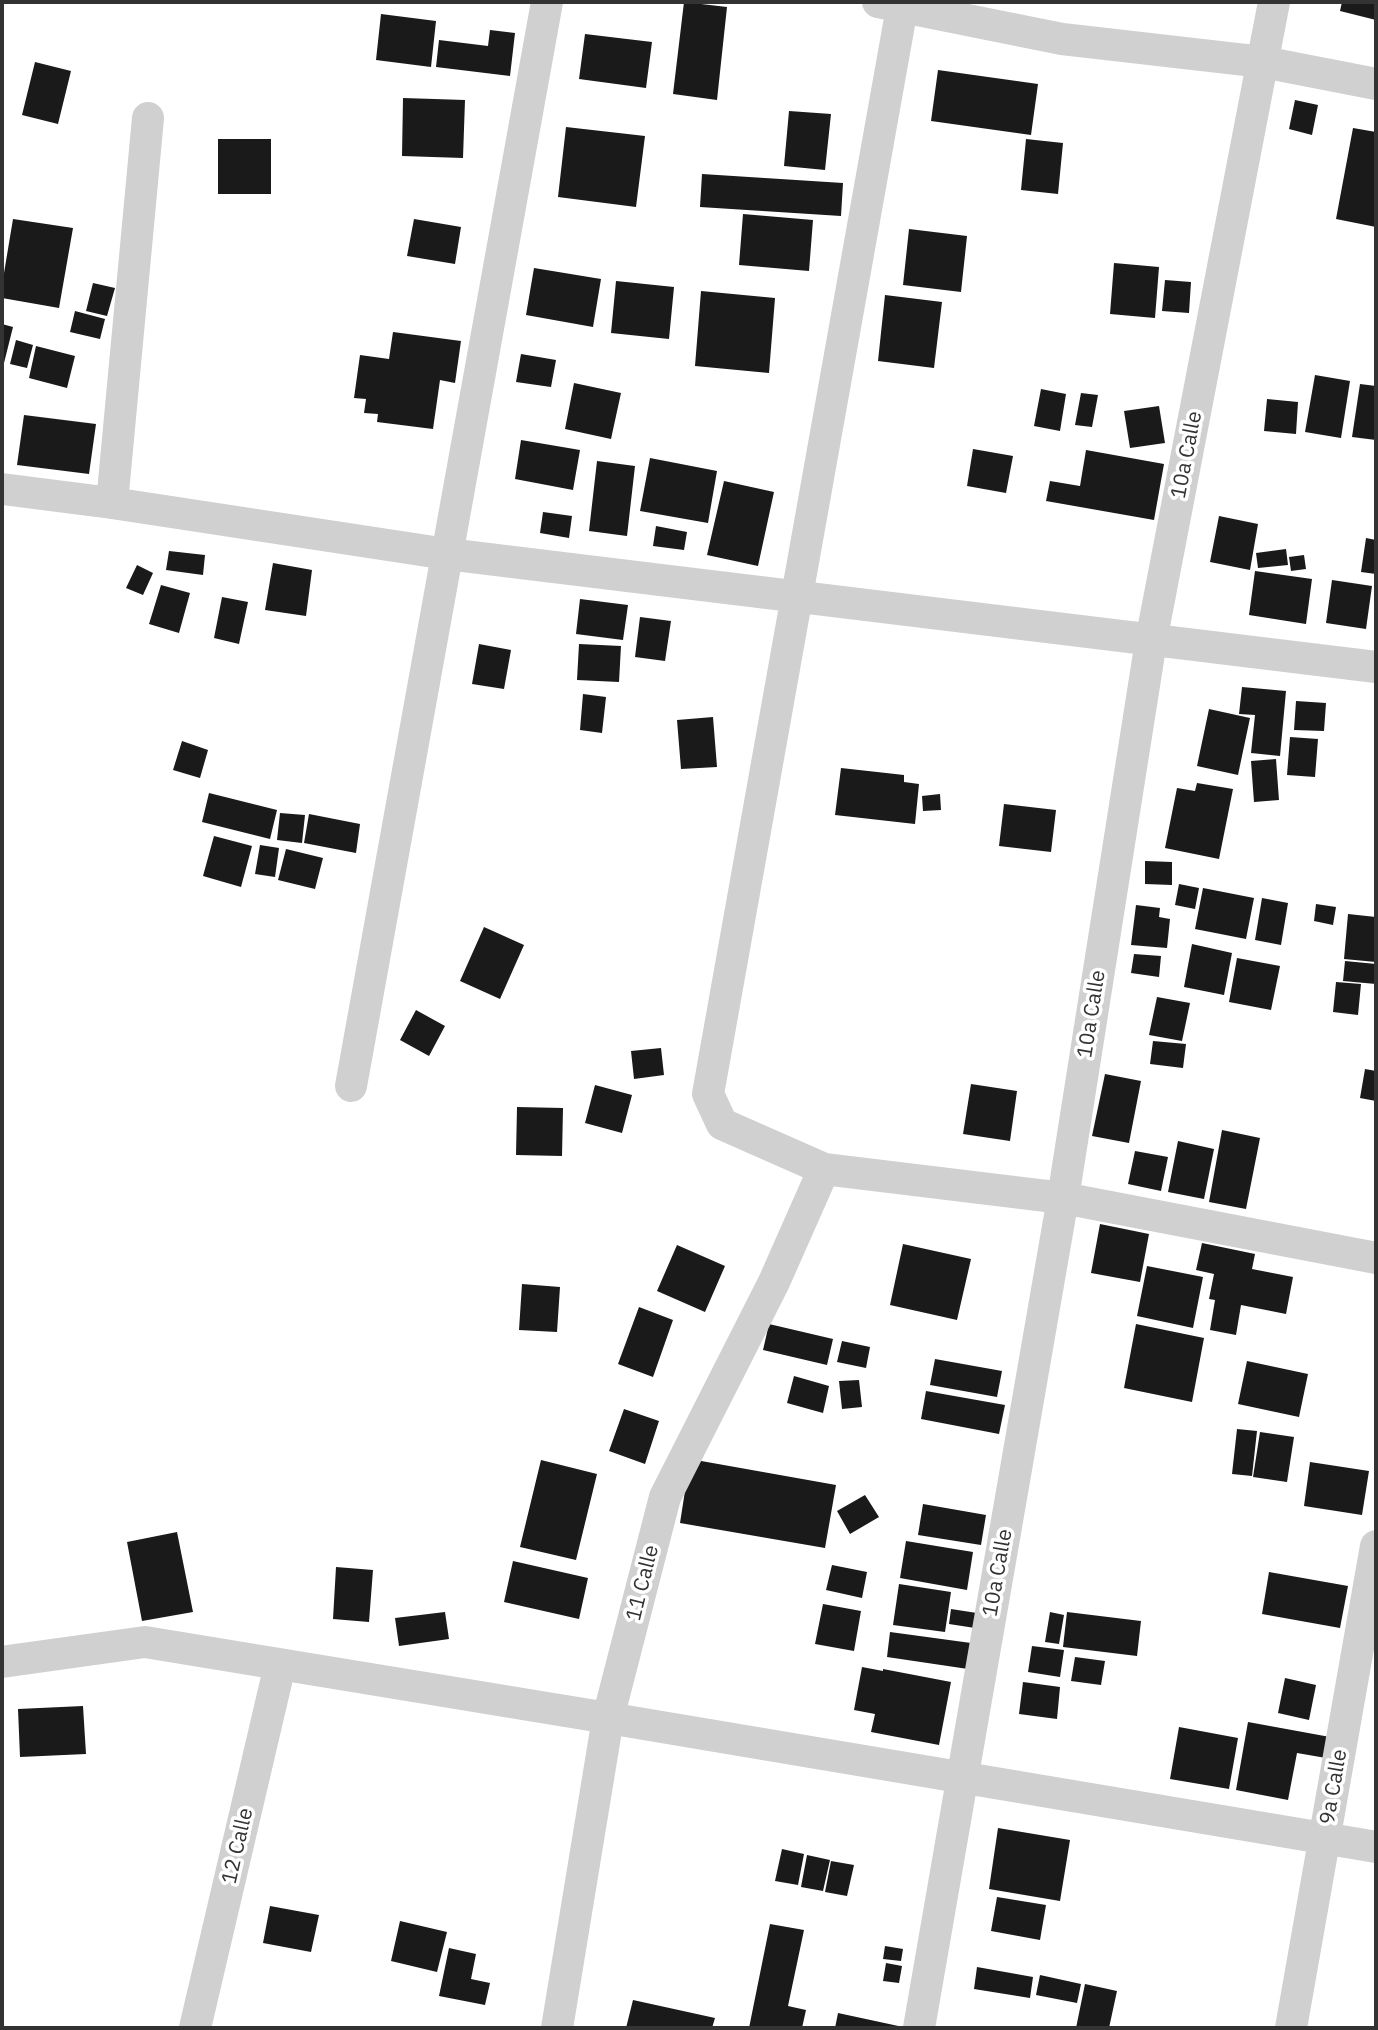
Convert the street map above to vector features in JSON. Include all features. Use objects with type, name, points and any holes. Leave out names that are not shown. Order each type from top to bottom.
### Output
[{"type":"street","points":[[351,1086],[547,2]]},
{"type":"street","name":"10a Calle","points":[[919,2028],[1063,1198],[1151,641],[1274,2]]},
{"type":"street","points":[[1376,84],[1263,62],[1062,39],[895,4],[796,596],[708,1094],[722,1124],[824,1169],[1063,1198],[1376,1258]]},
{"type":"street","points":[[112,503],[148,118]]},
{"type":"street","points":[[2,489],[447,554],[1376,667]]},
{"type":"street","name":"11 Calle","points":[[557,2028],[608,1718],[665,1497],[774,1282],[824,1169]]},
{"type":"street","name":"9a Calle","points":[[1291,2028],[1376,1546]]},
{"type":"street","points":[[2,1662],[145,1642],[1376,1847]]},
{"type":"street","name":"12 Calle","points":[[195,2028],[280,1665]]},
{"type":"building","points":[[684,2],[727,7],[717,100],[673,94]]},
{"type":"building","points":[[1342,2],[1376,2],[1376,20],[1340,11]]},
{"type":"building","points":[[381,14],[436,21],[431,67],[376,60]]},
{"type":"building","points":[[490,30],[515,33],[510,76],[436,67],[439,40],[488,46]]},
{"type":"building","points":[[585,34],[652,42],[646,88],[579,79]]},
{"type":"building","points":[[35,62],[71,71],[58,124],[22,115]]},
{"type":"building","points":[[938,70],[1038,84],[1031,135],[931,121]]},
{"type":"building","points":[[403,98],[465,100],[463,158],[402,156]]},
{"type":"building","points":[[1295,100],[1318,105],[1312,135],[1289,129]]},
{"type":"building","points":[[789,111],[831,114],[825,170],[784,166]]},
{"type":"building","points":[[566,127],[645,136],[636,207],[558,197]]},
{"type":"building","points":[[1353,128],[1376,132],[1376,227],[1336,219]]},
{"type":"building","points":[[218,139],[271,139],[271,194],[218,194]]},
{"type":"building","points":[[1026,139],[1063,143],[1058,194],[1021,190]]},
{"type":"building","points":[[702,174],[843,183],[841,216],[700,207]]},
{"type":"building","points":[[743,214],[813,220],[809,271],[739,265]]},
{"type":"building","points":[[13,219],[73,228],[59,308],[2,298]]},
{"type":"building","points":[[414,219],[461,227],[455,264],[407,256]]},
{"type":"building","points":[[909,229],[967,236],[961,292],[903,285]]},
{"type":"building","points":[[1114,263],[1159,267],[1155,318],[1110,314]]},
{"type":"building","points":[[534,268],[601,279],[593,327],[526,315]]},
{"type":"building","points":[[1165,280],[1191,282],[1189,313],[1162,311]]},
{"type":"building","points":[[616,281],[674,287],[669,339],[611,333]]},
{"type":"building","points":[[93,283],[115,288],[107,316],[86,311]]},
{"type":"building","points":[[701,291],[775,298],[769,373],[695,366]]},
{"type":"building","points":[[885,295],[942,302],[934,368],[878,361]]},
{"type":"building","points":[[75,311],[105,319],[100,339],[70,332]]},
{"type":"building","points":[[2,324],[13,327],[4,363],[2,362]]},
{"type":"building","points":[[393,332],[461,341],[455,383],[440,380],[433,429],[377,422],[378,414],[364,413],[366,399],[354,398],[360,355],[389,359]]},
{"type":"building","points":[[16,340],[33,345],[27,368],[10,364]]},
{"type":"building","points":[[36,346],[75,356],[67,388],[29,378]]},
{"type":"building","points":[[521,354],[556,360],[551,387],[516,382]]},
{"type":"building","points":[[1315,375],[1350,381],[1341,438],[1305,432]]},
{"type":"building","points":[[574,383],[621,393],[611,439],[565,429]]},
{"type":"building","points":[[1360,384],[1376,386],[1376,440],[1352,437]]},
{"type":"building","points":[[1041,389],[1066,394],[1060,431],[1034,426]]},
{"type":"building","points":[[1081,393],[1098,395],[1092,427],[1075,425]]},
{"type":"building","points":[[1267,399],[1298,402],[1296,434],[1264,431]]},
{"type":"building","points":[[1159,406],[1165,443],[1130,448],[1124,411]]},
{"type":"building","points":[[24,415],[96,424],[89,474],[17,465]]},
{"type":"building","points":[[521,440],[580,450],[573,490],[515,479]]},
{"type":"building","points":[[973,449],[1013,456],[1006,493],[967,486]]},
{"type":"building","points":[[1086,450],[1164,464],[1154,520],[1046,501],[1050,481],[1080,486]]},
{"type":"building","points":[[650,458],[717,471],[708,523],[640,511]]},
{"type":"building","points":[[597,461],[635,466],[627,536],[589,531]]},
{"type":"building","points":[[724,481],[774,492],[758,566],[707,555]]},
{"type":"building","points":[[543,512],[572,516],[569,538],[540,533]]},
{"type":"building","points":[[1219,516],[1258,524],[1250,570],[1210,562]]},
{"type":"building","points":[[656,526],[687,532],[684,550],[653,546]]},
{"type":"building","points":[[1366,538],[1376,540],[1376,574],[1361,572]]},
{"type":"building","points":[[1286,549],[1288,565],[1258,568],[1256,553]]},
{"type":"building","points":[[169,551],[205,555],[203,575],[166,570]]},
{"type":"building","points":[[1304,555],[1306,569],[1291,571],[1289,557]]},
{"type":"building","points":[[273,563],[312,570],[306,616],[265,610]]},
{"type":"building","points":[[137,565],[153,573],[143,595],[126,588]]},
{"type":"building","points":[[1255,571],[1312,579],[1306,624],[1249,615]]},
{"type":"building","points":[[1332,580],[1372,586],[1366,629],[1326,623]]},
{"type":"building","points":[[161,585],[190,593],[179,633],[149,624]]},
{"type":"building","points":[[222,597],[248,602],[239,644],[214,638]]},
{"type":"building","points":[[580,599],[628,605],[623,640],[576,634]]},
{"type":"building","points":[[640,617],[671,621],[665,661],[635,657]]},
{"type":"building","points":[[479,644],[511,650],[504,689],[472,684]]},
{"type":"building","points":[[579,644],[621,646],[619,682],[577,680]]},
{"type":"building","points":[[1242,687],[1286,691],[1280,756],[1251,753],[1255,715],[1239,714]]},
{"type":"building","points":[[583,694],[606,697],[602,733],[580,730]]},
{"type":"building","points":[[1296,701],[1326,703],[1324,731],[1294,730]]},
{"type":"building","points":[[1209,709],[1250,718],[1238,775],[1197,766]]},
{"type":"building","points":[[713,717],[717,767],[681,769],[677,720]]},
{"type":"building","points":[[1290,737],[1318,739],[1315,777],[1287,775]]},
{"type":"building","points":[[182,741],[208,750],[200,778],[173,770]]},
{"type":"building","points":[[1276,759],[1279,800],[1254,802],[1251,761]]},
{"type":"building","points":[[841,768],[904,775],[904,782],[919,784],[915,824],[835,815]]},
{"type":"building","points":[[1197,783],[1233,789],[1219,859],[1165,848],[1177,788],[1195,791]]},
{"type":"building","points":[[209,793],[277,810],[270,839],[202,822]]},
{"type":"building","points":[[940,794],[941,810],[923,811],[922,796]]},
{"type":"building","points":[[1004,804],[1056,810],[1051,852],[999,846]]},
{"type":"building","points":[[280,813],[305,815],[302,843],[277,840]]},
{"type":"building","points":[[309,814],[360,824],[356,853],[304,843]]},
{"type":"building","points":[[214,836],[252,846],[241,887],[203,876]]},
{"type":"building","points":[[260,845],[279,848],[275,877],[255,874]]},
{"type":"building","points":[[286,849],[323,858],[315,889],[278,880]]},
{"type":"building","points":[[1145,861],[1172,862],[1172,885],[1145,884]]},
{"type":"building","points":[[1179,884],[1199,888],[1195,909],[1175,905]]},
{"type":"building","points":[[1203,888],[1254,898],[1246,939],[1195,929]]},
{"type":"building","points":[[1262,898],[1288,903],[1281,945],[1255,940]]},
{"type":"building","points":[[1316,904],[1336,907],[1333,925],[1314,921]]},
{"type":"building","points":[[1136,905],[1160,908],[1159,917],[1170,919],[1167,948],[1131,945]]},
{"type":"building","points":[[1348,914],[1376,917],[1376,962],[1344,959]]},
{"type":"building","points":[[484,927],[524,945],[500,999],[460,981]]},
{"type":"building","points":[[1192,944],[1232,953],[1224,995],[1184,987]]},
{"type":"building","points":[[1134,954],[1161,956],[1159,977],[1131,973]]},
{"type":"building","points":[[1237,958],[1280,966],[1271,1010],[1229,1002]]},
{"type":"building","points":[[1345,961],[1376,964],[1376,984],[1343,981]]},
{"type":"building","points":[[1336,982],[1361,984],[1358,1015],[1333,1012]]},
{"type":"building","points":[[1157,997],[1190,1003],[1182,1041],[1149,1035]]},
{"type":"building","points":[[416,1010],[445,1026],[429,1056],[400,1040]]},
{"type":"building","points":[[1153,1041],[1186,1044],[1183,1068],[1150,1064]]},
{"type":"building","points":[[661,1048],[664,1075],[634,1079],[631,1051]]},
{"type":"building","points":[[1365,1069],[1376,1071],[1376,1101],[1360,1098]]},
{"type":"building","points":[[1105,1074],[1141,1081],[1129,1143],[1092,1136]]},
{"type":"building","points":[[971,1084],[1017,1091],[1010,1141],[963,1134]]},
{"type":"building","points":[[595,1085],[632,1095],[622,1133],[585,1123]]},
{"type":"building","points":[[517,1107],[563,1108],[562,1156],[516,1155]]},
{"type":"building","points":[[1222,1130],[1260,1138],[1246,1209],[1209,1202]]},
{"type":"building","points":[[1178,1141],[1214,1149],[1204,1199],[1168,1192]]},
{"type":"building","points":[[1135,1151],[1168,1157],[1161,1191],[1128,1184]]},
{"type":"building","points":[[1100,1224],[1149,1234],[1140,1282],[1091,1273]]},
{"type":"building","points":[[1202,1243],[1255,1254],[1252,1269],[1293,1277],[1286,1314],[1241,1305],[1236,1335],[1210,1330],[1215,1300],[1209,1299],[1214,1274],[1196,1270]]},
{"type":"building","points":[[903,1244],[971,1259],[957,1320],[890,1305]]},
{"type":"building","points":[[677,1245],[725,1266],[705,1312],[657,1291]]},
{"type":"building","points":[[1147,1266],[1203,1277],[1193,1328],[1137,1316]]},
{"type":"building","points":[[522,1284],[560,1287],[557,1332],[519,1330]]},
{"type":"building","points":[[639,1307],[673,1320],[653,1377],[618,1364]]},
{"type":"building","points":[[769,1324],[833,1339],[827,1365],[763,1350]]},
{"type":"building","points":[[1136,1324],[1204,1338],[1192,1402],[1124,1388]]},
{"type":"building","points":[[842,1341],[870,1347],[866,1368],[837,1362]]},
{"type":"building","points":[[935,1359],[1002,1371],[997,1397],[930,1385]]},
{"type":"building","points":[[1247,1361],[1308,1374],[1299,1417],[1238,1404]]},
{"type":"building","points":[[794,1376],[829,1386],[823,1413],[787,1403]]},
{"type":"building","points":[[859,1380],[862,1407],[842,1409],[839,1381]]},
{"type":"building","points":[[926,1391],[1005,1405],[999,1434],[921,1419]]},
{"type":"building","points":[[624,1409],[659,1421],[645,1464],[609,1451]]},
{"type":"building","points":[[1237,1429],[1257,1431],[1252,1476],[1232,1474]]},
{"type":"building","points":[[1260,1432],[1294,1437],[1287,1482],[1253,1477]]},
{"type":"building","points":[[690,1459],[836,1485],[825,1548],[680,1523]]},
{"type":"building","points":[[541,1460],[597,1474],[576,1560],[520,1547]]},
{"type":"building","points":[[1310,1462],[1369,1471],[1362,1515],[1304,1506]]},
{"type":"building","points":[[865,1495],[879,1517],[850,1534],[837,1511]]},
{"type":"building","points":[[923,1504],[986,1515],[981,1545],[918,1535]]},
{"type":"building","points":[[177,1532],[193,1612],[142,1621],[127,1542]]},
{"type":"building","points":[[906,1541],[973,1552],[967,1590],[900,1578]]},
{"type":"building","points":[[513,1561],[588,1578],[579,1619],[504,1602]]},
{"type":"building","points":[[832,1565],[867,1572],[862,1598],[826,1590]]},
{"type":"building","points":[[336,1567],[373,1570],[369,1622],[333,1619]]},
{"type":"building","points":[[1269,1572],[1348,1586],[1340,1628],[1262,1614]]},
{"type":"building","points":[[899,1584],[951,1592],[945,1632],[893,1625]]},
{"type":"building","points":[[823,1604],[861,1611],[854,1651],[815,1644]]},
{"type":"building","points":[[951,1609],[977,1613],[975,1628],[949,1624]]},
{"type":"building","points":[[445,1612],[449,1639],[399,1646],[395,1618]]},
{"type":"building","points":[[1050,1612],[1064,1615],[1059,1644],[1045,1642]]},
{"type":"building","points":[[1067,1612],[1141,1621],[1137,1656],[1063,1647]]},
{"type":"building","points":[[890,1632],[971,1643],[968,1669],[887,1657]]},
{"type":"building","points":[[1032,1646],[1064,1650],[1060,1677],[1028,1672]]},
{"type":"building","points":[[1075,1657],[1105,1661],[1101,1685],[1071,1681]]},
{"type":"building","points":[[862,1667],[951,1682],[939,1745],[871,1732],[875,1714],[854,1710]]},
{"type":"building","points":[[1285,1678],[1316,1685],[1309,1720],[1278,1713]]},
{"type":"building","points":[[1023,1682],[1060,1687],[1057,1719],[1019,1714]]},
{"type":"building","points":[[83,1706],[86,1754],[20,1757],[18,1709]]},
{"type":"building","points":[[1248,1722],[1330,1737],[1326,1758],[1297,1753],[1288,1800],[1236,1790]]},
{"type":"building","points":[[1179,1727],[1238,1738],[1229,1789],[1170,1779]]},
{"type":"building","points":[[998,1828],[1070,1840],[1060,1901],[989,1889]]},
{"type":"building","points":[[782,1849],[804,1854],[798,1885],[775,1881]]},
{"type":"building","points":[[807,1855],[830,1860],[823,1891],[801,1887]]},
{"type":"building","points":[[831,1861],[854,1865],[847,1896],[825,1892]]},
{"type":"building","points":[[997,1897],[1046,1905],[1040,1940],[991,1931]]},
{"type":"building","points":[[270,1906],[319,1915],[311,1952],[263,1943]]},
{"type":"building","points":[[400,1921],[447,1932],[437,1972],[391,1961]]},
{"type":"building","points":[[770,1924],[804,1930],[788,2006],[806,2010],[802,2028],[749,2028]]},
{"type":"building","points":[[885,1946],[903,1949],[901,1961],[883,1959]]},
{"type":"building","points":[[449,1948],[476,1954],[471,1979],[490,1983],[485,2005],[439,1996]]},
{"type":"building","points":[[886,1963],[902,1966],[899,1983],[883,1981]]},
{"type":"building","points":[[977,1967],[1033,1977],[1030,1998],[974,1989]]},
{"type":"building","points":[[1040,1975],[1081,1984],[1077,2003],[1036,1995]]},
{"type":"building","points":[[1085,1984],[1117,1991],[1109,2028],[1076,2028]]},
{"type":"building","points":[[633,2000],[715,2018],[712,2028],[626,2028]]},
{"type":"building","points":[[838,2013],[903,2027],[903,2028],[835,2028]]}]
